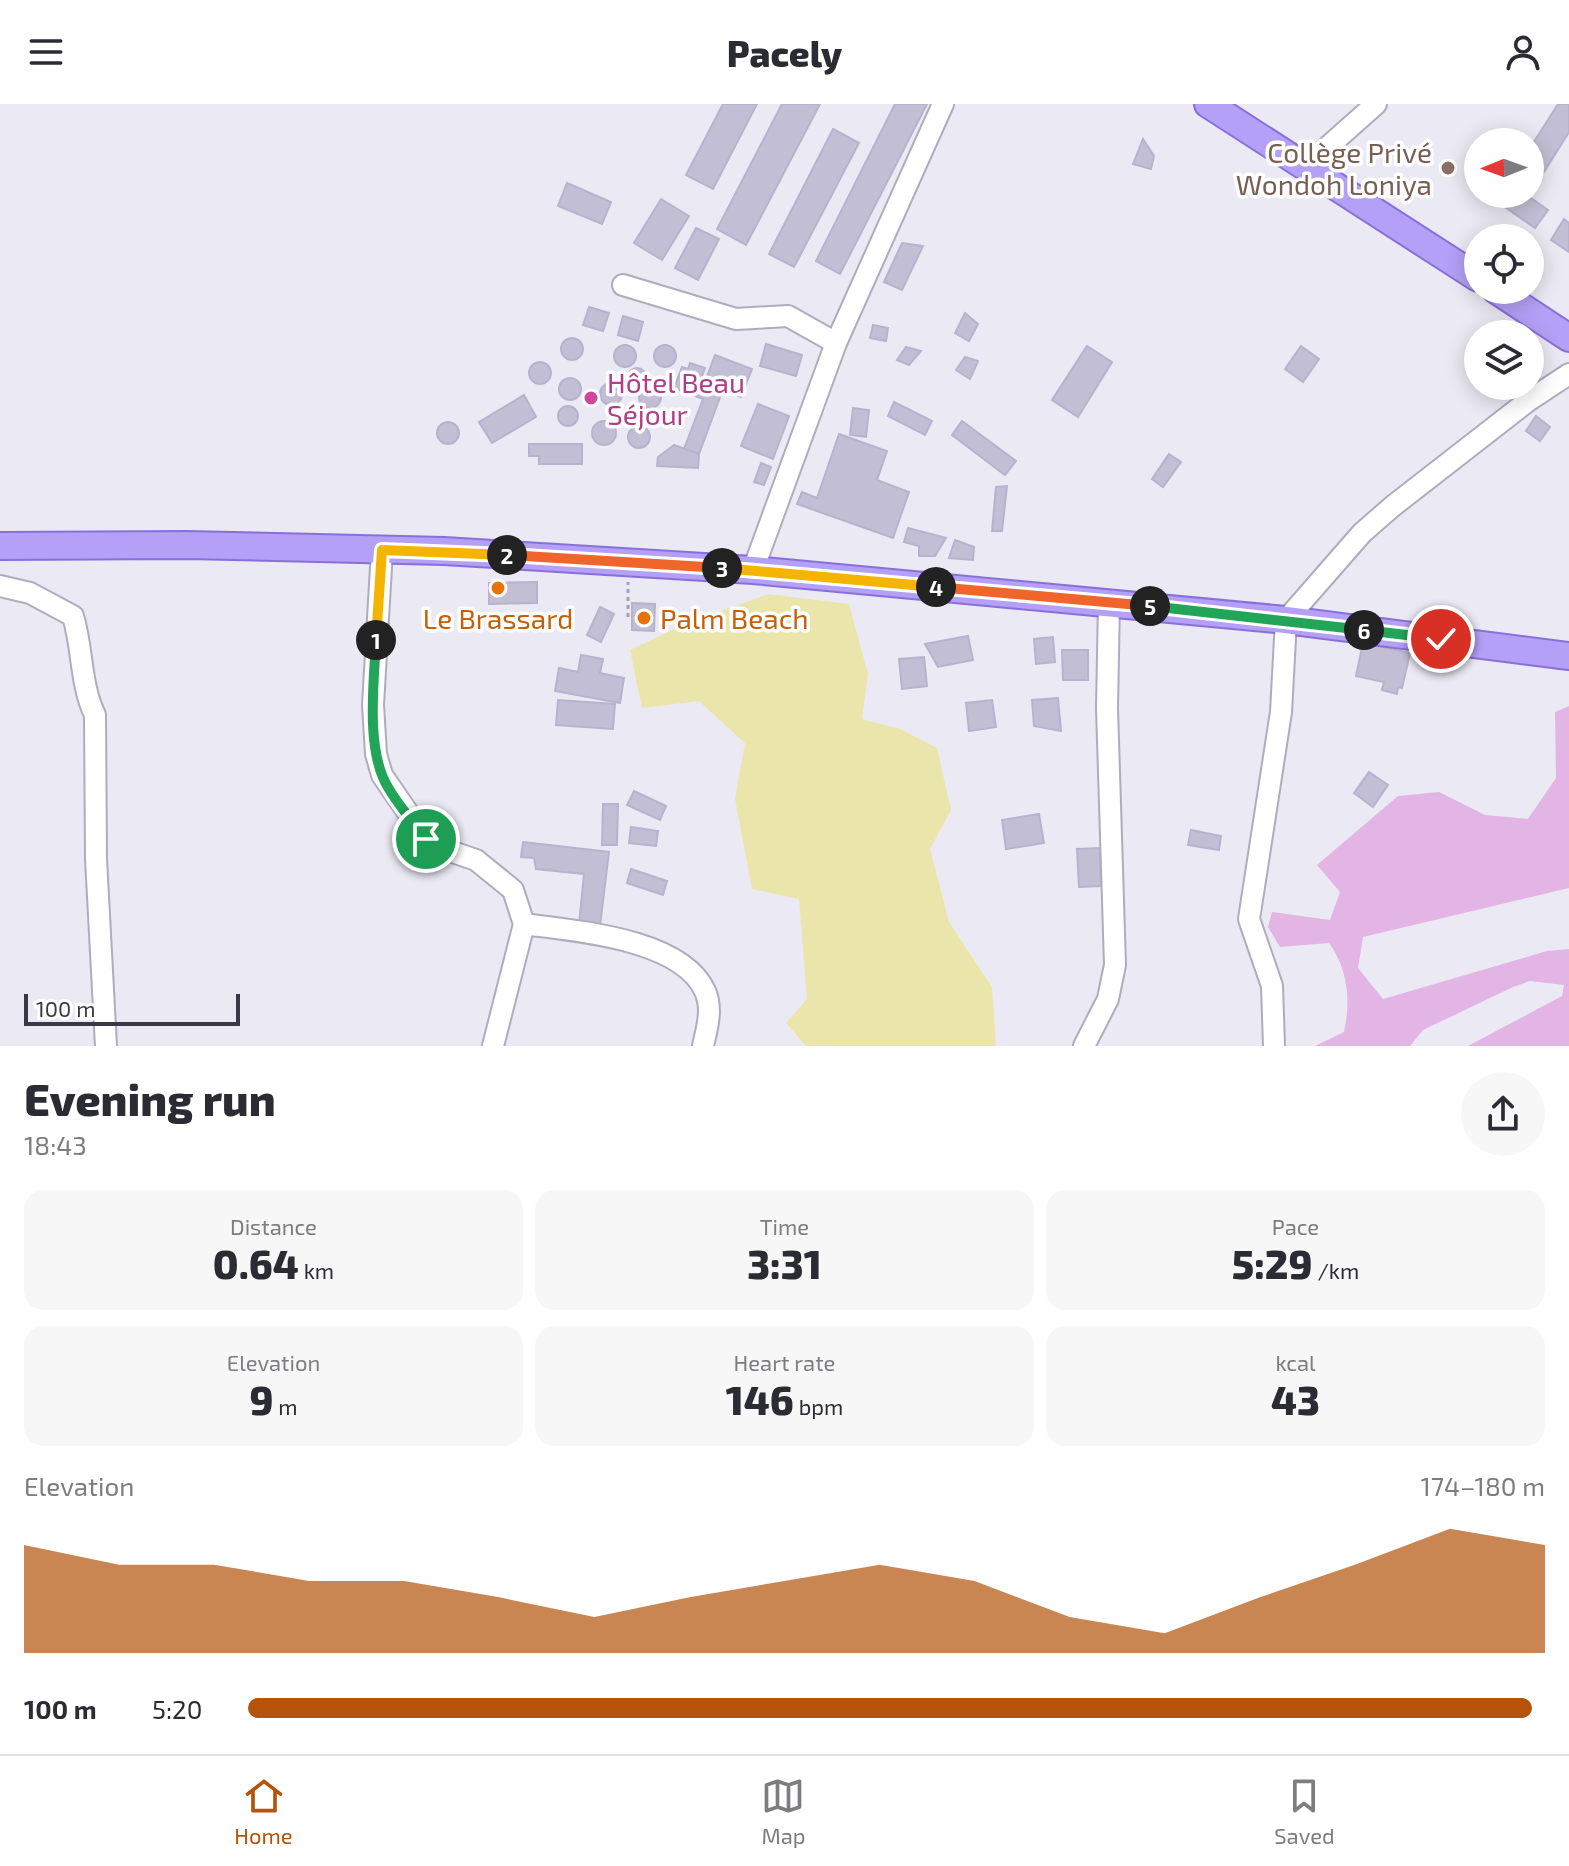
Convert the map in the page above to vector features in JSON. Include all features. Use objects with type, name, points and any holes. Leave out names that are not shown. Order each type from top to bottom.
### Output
[{"type":"main road","points":[[1208,104],[1464,269]]},
{"type":"main road","points":[[1517,304],[1569,338]]},
{"type":"main road","points":[[0,546],[187,545],[382,550],[753,570],[1286,620],[1569,656]]},
{"type":"street","points":[[753,570],[836,343],[943,104]]},
{"type":"street","points":[[1304,168],[1376,104]]},
{"type":"street","points":[[623,285],[736,319],[788,316],[836,343]]},
{"type":"street","points":[[1274,1046],[1272,986],[1249,919],[1281,712],[1286,620],[1362,533],[1393,506],[1528,401],[1569,374]]},
{"type":"street","points":[[382,550],[373,705],[376,754],[382,775],[426,839],[438,847],[476,860],[513,890],[524,924],[493,1046]]},
{"type":"street","points":[[0,586],[30,593],[73,616],[81,645],[87,699],[95,715],[96,859],[106,1046]]},
{"type":"street","points":[[1084,1046],[1108,999],[1115,965],[1107,708],[1109,602]]},
{"type":"street","points":[[524,924],[647,944],[689,972],[705,990],[710,1017],[703,1046]]},
{"type":"path","points":[[628,562],[628,617]]},
{"type":"shaded area","points":[[768,594],[849,604],[868,674],[862,719],[900,729],[937,748],[951,810],[930,849],[949,922],[992,987],[996,1046],[806,1046],[786,1023],[807,999],[799,899],[752,889],[735,799],[745,743],[699,701],[642,708],[630,650],[685,624]]},
{"type":"shaded area","points":[[1569,706],[1569,888],[1363,937],[1358,968],[1383,999],[1547,951],[1569,949],[1569,1046],[1468,1046],[1562,996],[1564,985],[1530,981],[1423,1030],[1410,1046],[1315,1046],[1344,1032],[1347,997],[1344,974],[1329,943],[1280,947],[1268,927],[1272,912],[1330,920],[1340,892],[1317,865],[1398,796],[1439,792],[1485,815],[1528,819],[1556,778],[1555,712]]},
{"type":"building","points":[[723,104],[757,104],[713,189],[686,175]]},
{"type":"building","points":[[782,104],[820,104],[746,245],[717,229]]},
{"type":"building","points":[[895,104],[927,104],[840,274],[816,261]]},
{"type":"building","points":[[1558,104],[1569,104],[1569,132],[1544,172],[1544,128]]},
{"type":"building","points":[[833,129],[859,143],[794,267],[769,254]]},
{"type":"building","points":[[1143,139],[1154,156],[1151,169],[1133,164]]},
{"type":"building","points":[[567,183],[611,202],[602,224],[558,206]]},
{"type":"building","points":[[661,199],[689,216],[662,260],[634,243]]},
{"type":"building","points":[[1544,207],[1548,210],[1538,224],[1529,224],[1506,208]]},
{"type":"building","points":[[1564,219],[1569,223],[1569,252],[1551,240]]},
{"type":"building","points":[[696,228],[719,239],[698,280],[675,268]]},
{"type":"building","points":[[902,243],[923,246],[902,290],[884,282]]},
{"type":"building","points":[[589,307],[609,313],[603,331],[583,325]]},
{"type":"building","points":[[965,313],[978,324],[969,341],[955,333]]},
{"type":"building","points":[[623,316],[643,322],[638,341],[618,335]]},
{"type":"building","points":[[873,325],[888,328],[886,341],[870,338]]},
{"type":"building","points":[[568,338],[576,338],[583,349],[576,360],[568,360],[561,353],[561,345]]},
{"type":"building","points":[[766,344],[802,355],[796,376],[760,366]]},
{"type":"building","points":[[621,345],[629,345],[636,356],[629,367],[621,367],[614,360],[614,352]]},
{"type":"building","points":[[661,345],[669,345],[676,356],[669,367],[661,367],[654,360],[654,352]]},
{"type":"building","points":[[1087,346],[1112,362],[1078,417],[1052,400]]},
{"type":"building","points":[[1301,346],[1319,359],[1303,382],[1285,369]]},
{"type":"building","points":[[906,347],[921,351],[909,365],[897,360]]},
{"type":"building","points":[[715,355],[752,369],[741,397],[705,382]]},
{"type":"building","points":[[965,357],[978,361],[970,379],[956,370]]},
{"type":"building","points":[[536,362],[544,362],[551,373],[544,384],[536,384],[529,377],[529,369]]},
{"type":"building","points":[[690,363],[705,368],[700,381],[723,389],[699,454],[684,449],[703,399],[674,388],[682,367],[688,369]]},
{"type":"building","points":[[637,368],[646,377],[637,386],[628,377]]},
{"type":"building","points":[[570,378],[581,389],[570,400],[559,389]]},
{"type":"building","points":[[607,383],[615,383],[622,394],[615,405],[607,405],[600,398],[600,390]]},
{"type":"building","points":[[650,386],[661,397],[650,408],[639,397]]},
{"type":"building","points":[[524,395],[536,417],[492,443],[479,422]]},
{"type":"building","points":[[894,402],[932,421],[925,435],[888,416]]},
{"type":"building","points":[[758,404],[789,416],[773,459],[741,446]]},
{"type":"building","points":[[564,406],[572,406],[578,416],[572,426],[564,426],[558,420],[558,412]]},
{"type":"building","points":[[853,408],[869,410],[866,437],[850,435]]},
{"type":"building","points":[[1536,416],[1550,427],[1540,441],[1526,431]]},
{"type":"building","points":[[604,421],[612,425],[616,433],[612,441],[604,445],[596,441],[592,433],[596,425]]},
{"type":"building","points":[[962,421],[1016,461],[1005,475],[952,435]]},
{"type":"building","points":[[444,422],[452,422],[459,433],[452,444],[444,444],[437,437],[437,429]]},
{"type":"building","points":[[639,426],[650,437],[639,448],[628,437]]},
{"type":"building","points":[[839,434],[887,451],[877,480],[909,492],[893,538],[797,504],[802,492],[817,498]]},
{"type":"building","points":[[529,444],[582,444],[582,464],[539,464],[539,456],[529,456]]},
{"type":"building","points":[[674,445],[699,454],[698,468],[657,466],[658,457]]},
{"type":"building","points":[[1169,454],[1181,462],[1163,487],[1152,479]]},
{"type":"building","points":[[761,463],[771,467],[764,485],[754,482]]},
{"type":"building","points":[[1007,486],[1002,531],[992,531],[996,487]]},
{"type":"building","points":[[908,528],[946,538],[935,556],[919,556],[919,546],[904,542]]},
{"type":"building","points":[[955,540],[974,547],[973,560],[949,558]]},
{"type":"building","points":[[537,582],[537,603],[489,604],[489,583]]},
{"type":"building","points":[[632,603],[655,604],[654,631],[632,630]]},
{"type":"building","points":[[600,607],[614,614],[601,642],[587,635]]},
{"type":"building","points":[[968,636],[973,660],[938,667],[925,644]]},
{"type":"building","points":[[1053,637],[1055,662],[1036,664],[1034,639]]},
{"type":"building","points":[[1363,643],[1410,653],[1402,688],[1398,687],[1397,694],[1382,690],[1384,682],[1356,676]]},
{"type":"building","points":[[1062,650],[1088,650],[1088,680],[1063,680]]},
{"type":"building","points":[[581,655],[603,659],[600,673],[624,678],[620,703],[555,691],[559,668],[578,672]]},
{"type":"building","points":[[924,657],[927,686],[902,689],[899,659]]},
{"type":"building","points":[[1058,698],[1061,731],[1034,726],[1032,700]]},
{"type":"building","points":[[558,700],[615,704],[613,729],[556,725]]},
{"type":"building","points":[[992,700],[996,727],[969,731],[966,703]]},
{"type":"building","points":[[1369,772],[1388,785],[1373,807],[1354,793]]},
{"type":"building","points":[[634,791],[666,806],[660,820],[627,805]]},
{"type":"building","points":[[603,804],[618,804],[617,845],[602,845]]},
{"type":"building","points":[[1039,814],[1044,843],[1006,849],[1002,820]]},
{"type":"building","points":[[631,827],[658,831],[656,846],[629,843]]},
{"type":"building","points":[[1191,830],[1221,836],[1219,850],[1188,845]]},
{"type":"building","points":[[523,842],[609,852],[600,926],[579,924],[584,874],[536,869],[534,858],[521,857]]},
{"type":"building","points":[[1100,848],[1101,886],[1079,887],[1077,849]]},
{"type":"building","points":[[631,869],[667,881],[663,895],[627,883]]},
{"type":"place","name":"Collège Privé Wondoh Loniya","points":[[1448,168]]},
{"type":"place","name":"Hôtel Beau Séjour","points":[[591,398]]},
{"type":"place","name":"Le Brassard","points":[[498,588]]},
{"type":"place","name":"Palm Beach","points":[[644,618]]},
{"type":"route","points":[[426,839],[404,806],[389,791],[376,754],[373,705],[382,550],[753,570],[1109,602],[1441,639]]}]
